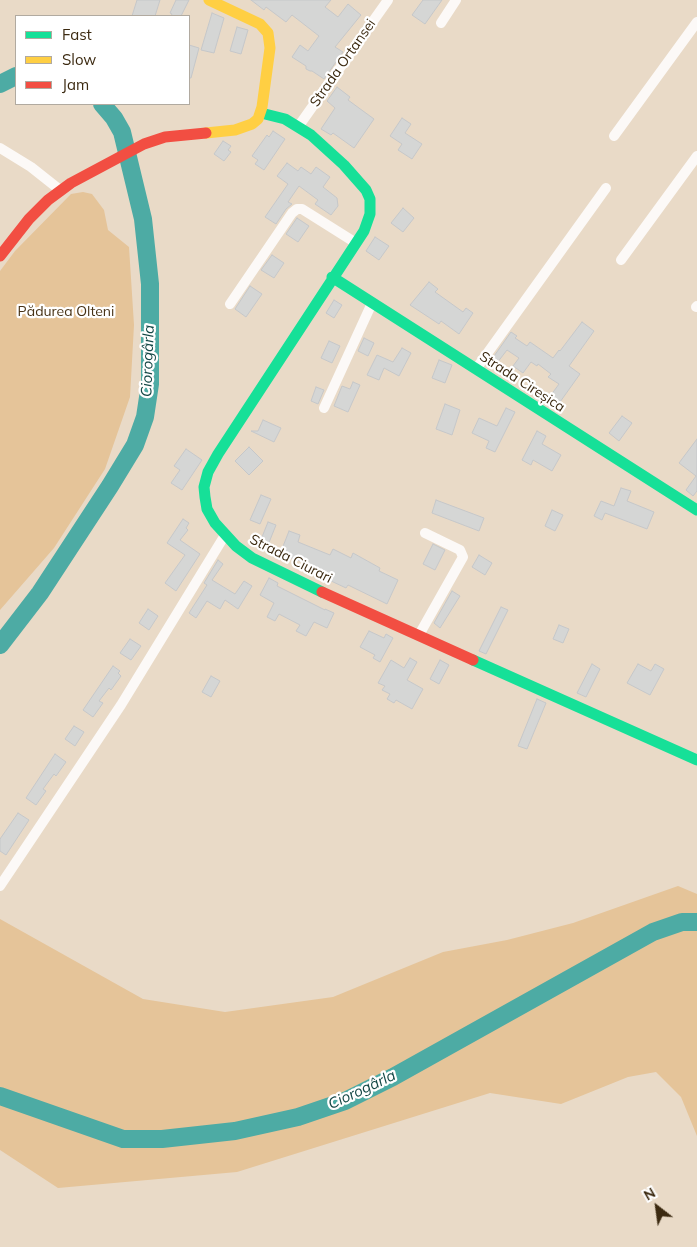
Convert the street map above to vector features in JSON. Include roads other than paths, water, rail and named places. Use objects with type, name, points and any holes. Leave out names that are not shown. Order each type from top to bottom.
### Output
[{"type":"street","points":[[1,253],[29,219],[60,190],[81,176],[144,144],[165,136],[244,128],[252,124],[261,113],[270,48],[268,33],[260,24],[210,0]]},
{"type":"street","name":"Strada Ortansei","points":[[298,127],[388,0]]},
{"type":"street","points":[[441,23],[456,0]]},
{"type":"street","points":[[614,136],[697,22]]},
{"type":"street","name":"Strada Ciurari","points":[[261,113],[284,119],[310,134],[344,165],[366,190],[370,199],[370,214],[364,231],[332,277],[208,472],[204,487],[208,509],[225,535],[252,558],[313,588],[697,760]]},
{"type":"street","points":[[0,148],[31,167],[60,190]]},
{"type":"street","points":[[621,260],[697,156]]},
{"type":"street","points":[[476,370],[606,188]]},
{"type":"street","points":[[230,304],[292,213],[297,209],[302,209],[356,242]]},
{"type":"street","name":"Strada Cireșica","points":[[332,277],[697,510]]},
{"type":"street","points":[[324,408],[372,303]]},
{"type":"street","points":[[419,635],[463,557],[460,550],[425,533]]},
{"type":"street","points":[[0,886],[120,705],[225,535]]},
{"type":"waterway","name":"Ciorogârla","points":[[0,84],[15,76]]},
{"type":"waterway","name":"Ciorogârla","points":[[0,645],[40,593],[110,486],[135,445],[145,417],[150,384],[150,284],[143,219],[122,132],[114,118],[103,105]]},
{"type":"waterway","name":"Ciorogârla","points":[[0,1096],[123,1139],[162,1139],[235,1131],[298,1117],[345,1101],[393,1077],[653,932],[682,922],[697,922]]},
{"type":"park label","name":"Pădurea Olteni","points":[[66,312]]}]
